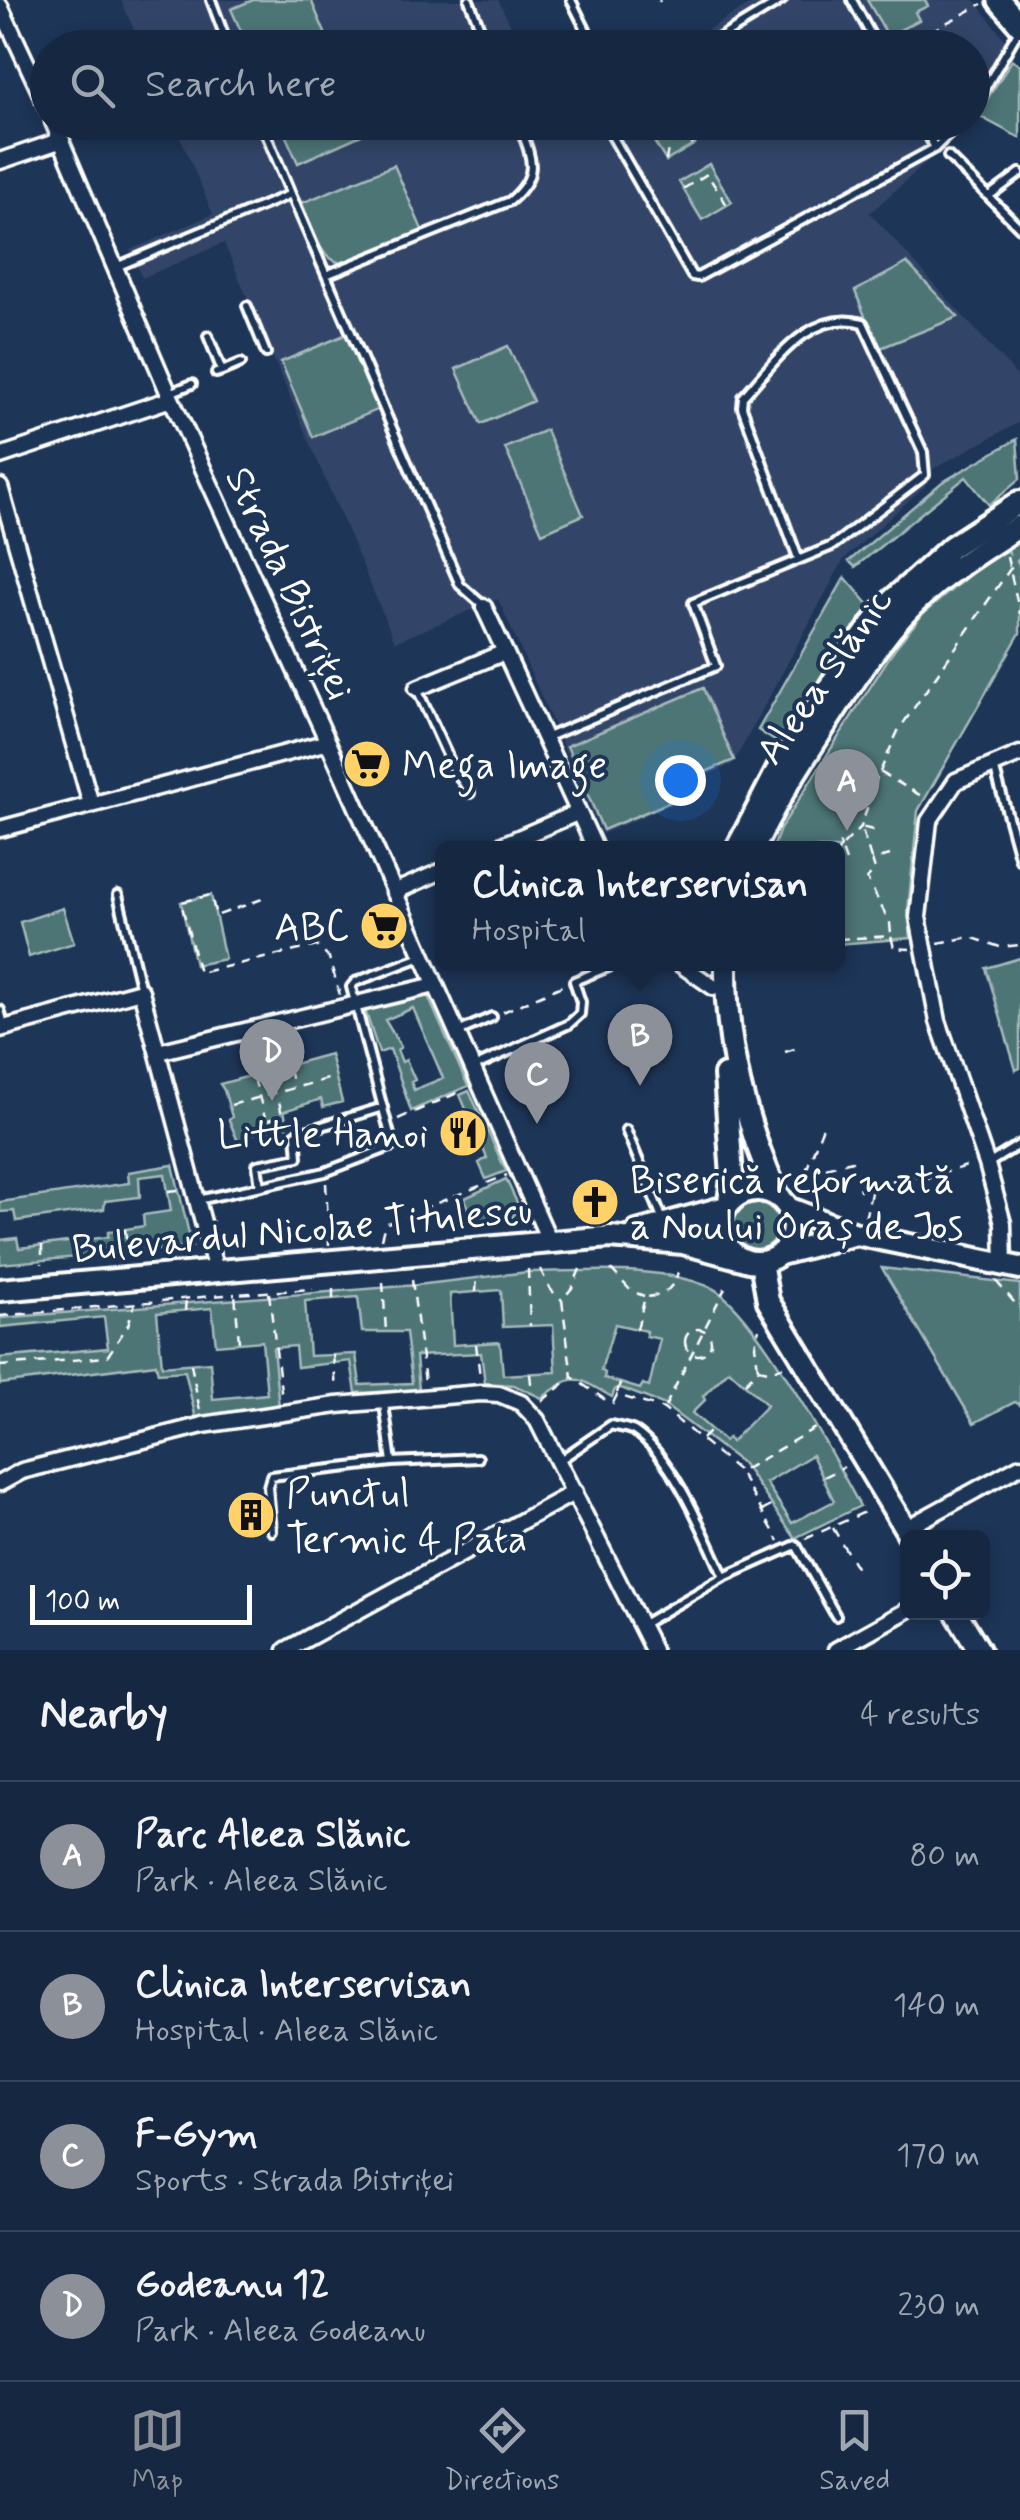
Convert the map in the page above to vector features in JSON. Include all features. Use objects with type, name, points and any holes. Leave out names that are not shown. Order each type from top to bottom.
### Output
[{"type":"main road","points":[[992,1],[1020,27]]},
{"type":"main road","name":"Aleea Slănic","points":[[741,841],[779,766],[851,653],[887,605],[951,547],[1020,502]]},
{"type":"main road","name":"Aleea Slănic","points":[[758,841],[789,781],[895,625],[924,594],[959,566],[1020,526]]},
{"type":"main road","points":[[712,971],[729,1103],[732,1178],[721,1233],[730,1250],[760,1258],[860,1228]]},
{"type":"main road","points":[[726,971],[730,1024],[743,1100],[757,1148],[792,1222],[791,1237],[760,1258]]},
{"type":"main road","points":[[728,1205],[751,1191],[766,1192],[783,1203],[1005,1270]]},
{"type":"main road","name":"Bulevardul Nicolae Titulescu","points":[[610,1237],[665,1226],[728,1205]]},
{"type":"main road","name":"Bulevardul Nicolae Titulescu","points":[[0,1290],[610,1237],[682,1242],[760,1258]]},
{"type":"main road","points":[[760,1258],[768,1301],[906,1530]]},
{"type":"main road","points":[[961,1620],[979,1650]]},
{"type":"street","points":[[0,6],[30,71]]},
{"type":"street","points":[[0,161],[62,140]]},
{"type":"street","name":"Strada Bistriței","points":[[62,140],[170,397],[549,1240]]},
{"type":"street","points":[[0,456],[170,397]]},
{"type":"street","points":[[0,487],[92,804]]},
{"type":"street","points":[[484,607],[592,841]]},
{"type":"street","points":[[416,688],[504,652]]},
{"type":"street","points":[[0,829],[328,742]]},
{"type":"street","points":[[1005,1270],[1003,1223],[938,1020],[918,917],[930,821],[939,806],[956,780],[1020,754]]},
{"type":"street","points":[[512,841],[578,813]]},
{"type":"street","points":[[394,892],[435,874]]},
{"type":"street","points":[[690,971],[713,987]]},
{"type":"street","points":[[158,1052],[435,985]]},
{"type":"street","points":[[2,1028],[141,991],[216,1271]]},
{"type":"street","points":[[0,1483],[22,1471],[203,1425],[283,1410],[481,1393],[512,1399],[531,1410],[653,1650]]},
{"type":"street","points":[[913,1530],[1020,1466]]},
{"type":"street","points":[[286,1650],[575,1492]]},
{"type":"street","points":[[836,1650],[900,1614]]},
{"type":"lane","points":[[211,0],[222,30]]},
{"type":"lane","points":[[468,0],[480,30]]},
{"type":"lane","points":[[571,0],[586,30]]},
{"type":"lane","points":[[733,30],[782,0]]},
{"type":"lane","points":[[852,0],[868,30]]},
{"type":"lane","points":[[990,79],[1020,27]]},
{"type":"lane","points":[[268,140],[460,585],[484,607]]},
{"type":"lane","points":[[326,275],[510,201],[525,188],[532,172],[525,140]]},
{"type":"lane","points":[[614,140],[692,276],[698,277],[935,148],[943,140]]},
{"type":"lane","points":[[931,140],[935,148]]},
{"type":"lane","points":[[948,156],[1020,228]]},
{"type":"lane","points":[[989,196],[1020,173]]},
{"type":"lane","points":[[114,268],[291,194]]},
{"type":"lane","points":[[247,306],[266,353]]},
{"type":"lane","points":[[544,738],[716,666],[693,603],[832,546],[925,475],[923,452],[863,323],[843,317],[799,334],[743,397],[742,407],[798,558]]},
{"type":"lane","points":[[208,336],[219,372],[241,363]]},
{"type":"lane","points":[[170,397],[192,384]]},
{"type":"lane","points":[[416,688],[452,766],[470,793]]},
{"type":"lane","points":[[994,766],[1020,860]]},
{"type":"lane","points":[[118,894],[141,991]]},
{"type":"lane","points":[[198,1200],[325,1172],[393,1146],[349,1004],[355,982],[422,957]]},
{"type":"lane","points":[[472,1068],[569,1024],[580,1014],[581,1002],[574,981],[599,971]]},
{"type":"lane","points":[[0,1010],[2,1028]]},
{"type":"lane","points":[[456,1032],[492,1017]]},
{"type":"lane","points":[[260,1186],[256,1166],[298,1157],[296,1134],[383,1107]]},
{"type":"lane","points":[[626,1130],[665,1226]]},
{"type":"lane","points":[[986,1163],[1020,1144]]},
{"type":"lane","points":[[384,1400],[392,1462]]},
{"type":"lane","points":[[559,1461],[611,1425],[632,1430],[656,1452],[694,1512],[724,1578]]},
{"type":"lane","points":[[272,1531],[270,1476],[392,1462],[478,1458]]},
{"type":"lane","points":[[640,1626],[724,1578],[796,1545],[836,1616]]},
{"type":"path","points":[[934,30],[992,1]]},
{"type":"path","points":[[666,161],[669,140]]},
{"type":"path","points":[[690,140],[693,145]]},
{"type":"path","points":[[683,189],[707,174],[726,205]]},
{"type":"path","points":[[845,843],[861,827],[898,731],[1010,570],[1020,562]]},
{"type":"path","points":[[1010,570],[1020,614]]},
{"type":"path","points":[[866,772],[939,806]]},
{"type":"path","points":[[861,827],[873,830]]},
{"type":"path","points":[[861,827],[875,870],[867,879],[890,923],[892,936]]},
{"type":"path","points":[[872,860],[890,855]]},
{"type":"path","points":[[262,900],[216,916],[211,895],[180,902],[199,973],[317,946],[330,958],[349,1004]]},
{"type":"path","points":[[492,1017],[574,981]]},
{"type":"path","points":[[785,1052],[798,1048]]},
{"type":"path","points":[[289,1069],[294,1088]]},
{"type":"path","points":[[254,1078],[271,1138],[296,1134]]},
{"type":"path","points":[[231,1105],[330,1078]]},
{"type":"path","points":[[387,1124],[479,1083]]},
{"type":"path","points":[[266,1121],[282,1116],[277,1093]]},
{"type":"path","points":[[806,1173],[824,1124]]},
{"type":"path","points":[[787,1178],[852,1161],[860,1190],[915,1174],[918,1181],[986,1163]]},
{"type":"path","points":[[325,1172],[329,1246]]},
{"type":"path","points":[[381,1242],[385,1224],[506,1175]]},
{"type":"path","points":[[860,1228],[872,1186]]},
{"type":"path","points":[[168,1192],[179,1190]]},
{"type":"path","points":[[125,1229],[128,1256]]},
{"type":"path","points":[[84,1240],[85,1260]]},
{"type":"path","points":[[42,1245],[42,1264]]},
{"type":"path","points":[[528,1269],[530,1326]]},
{"type":"path","points":[[540,1269],[551,1290],[562,1300],[572,1377],[613,1404],[620,1383]]},
{"type":"path","points":[[562,1300],[580,1269]]},
{"type":"path","points":[[611,1269],[631,1292],[645,1296],[667,1292],[678,1272]]},
{"type":"path","points":[[1005,1270],[1020,1308]]},
{"type":"path","points":[[476,1274],[476,1292]]},
{"type":"path","points":[[412,1280],[427,1396]]},
{"type":"path","points":[[384,1282],[386,1332]]},
{"type":"path","points":[[332,1298],[333,1287]]},
{"type":"path","points":[[664,1409],[725,1288]]},
{"type":"path","points":[[0,1316],[313,1289]]},
{"type":"path","points":[[269,1291],[283,1410]]},
{"type":"path","points":[[235,1294],[239,1342]]},
{"type":"path","points":[[638,1329],[645,1296]]},
{"type":"path","points":[[185,1311],[186,1298]]},
{"type":"path","points":[[0,1366],[106,1357],[116,1347],[135,1303]]},
{"type":"path","points":[[89,1319],[90,1307]]},
{"type":"path","points":[[52,1311],[52,1322]]},
{"type":"path","points":[[12,1314],[12,1326]]},
{"type":"path","points":[[758,1328],[758,1369]]},
{"type":"path","points":[[696,1329],[704,1330],[709,1334],[711,1348],[701,1356],[692,1353],[685,1337],[696,1329]]},
{"type":"path","points":[[476,1344],[481,1393]]},
{"type":"path","points":[[89,1350],[90,1358]]},
{"type":"path","points":[[56,1353],[56,1361]]},
{"type":"path","points":[[333,1356],[337,1404]]},
{"type":"path","points":[[15,1357],[15,1365]]},
{"type":"path","points":[[191,1364],[203,1425]]},
{"type":"path","points":[[758,1369],[768,1372],[783,1367]]},
{"type":"path","points":[[745,1383],[758,1369]]},
{"type":"path","points":[[530,1374],[531,1410]]},
{"type":"path","points":[[531,1410],[572,1377]]},
{"type":"path","points":[[617,1394],[664,1409],[740,1472],[778,1541],[796,1545],[868,1510]]},
{"type":"path","points":[[740,1472],[820,1425]]},
{"type":"path","points":[[701,1440],[710,1430]]},
{"type":"path","points":[[824,1478],[844,1467]]},
{"type":"path","points":[[761,1512],[778,1502]]},
{"type":"path","points":[[832,1526],[857,1569],[854,1571]]},
{"type":"shaded area","points":[[121,0],[498,0],[513,30],[134,30]]},
{"type":"shaded area","points":[[757,0],[975,0],[1015,53],[990,90],[990,30],[707,30]]},
{"type":"shaded area","points":[[181,140],[950,140],[870,213],[1020,379],[1020,422],[933,469],[924,487],[844,559],[733,764],[699,779],[703,791],[602,834],[498,599],[395,642],[224,243],[142,278],[130,250],[213,214]]},
{"type":"green space","points":[[253,0],[311,0],[324,30],[240,30],[231,9]]},
{"type":"green space","points":[[867,0],[925,0],[928,6],[915,12],[919,20],[900,30],[884,30]]},
{"type":"green space","points":[[1012,60],[1020,65],[1020,138],[990,122],[990,95]]},
{"type":"green space","points":[[288,140],[350,140],[298,163]]},
{"type":"green space","points":[[653,140],[693,140],[695,144],[666,161]]},
{"type":"green space","points":[[709,164],[732,202],[702,220],[679,182]]},
{"type":"green space","points":[[394,165],[423,232],[348,264],[330,257],[317,242],[302,203]]},
{"type":"green space","points":[[907,263],[958,317],[878,349],[855,291]]},
{"type":"green space","points":[[347,334],[379,409],[313,437],[281,362]]},
{"type":"green space","points":[[508,346],[533,401],[481,424],[456,369]]},
{"type":"green space","points":[[546,430],[583,515],[542,533],[505,448]]},
{"type":"green space","points":[[1017,439],[1020,479],[989,505],[966,477],[855,567],[849,561],[941,483]]},
{"type":"green space","points":[[1020,541],[1020,633],[918,811],[908,910],[911,938],[845,943],[845,841],[776,841],[780,829],[895,648],[923,614],[1002,547],[1009,553],[1008,548]]},
{"type":"green space","points":[[845,577],[870,606],[828,665],[781,745],[758,730]]},
{"type":"green space","points":[[703,688],[734,760],[696,776],[701,789],[603,830],[567,746]]},
{"type":"green space","points":[[211,895],[225,959],[195,965],[181,902]]},
{"type":"green space","points":[[63,908],[74,943],[29,957],[20,922]]},
{"type":"green space","points":[[1020,958],[1020,1068],[1016,1070],[986,968]]},
{"type":"green space","points":[[427,994],[468,1086],[411,1111],[390,1049],[379,1053],[365,1010]],"holes":[[[413,1008],[443,1078],[414,1090],[411,1082],[415,1080],[406,1060],[402,1062],[397,1050],[401,1047],[385,1020]]]},
{"type":"green space","points":[[330,1054],[342,1102],[323,1107],[321,1099],[284,1111],[288,1126],[247,1135],[247,1143],[239,1144],[220,1084]]},
{"type":"green space","points":[[469,1091],[506,1171],[486,1179],[479,1163],[487,1158],[460,1095]]},
{"type":"green space","points":[[173,1165],[192,1247],[0,1264],[0,1240],[17,1238],[19,1248],[108,1237],[108,1232],[144,1226],[143,1215],[171,1211],[165,1174],[139,1177],[140,1197],[105,1201],[104,1209],[16,1221],[14,1211],[0,1212],[0,1202],[129,1183],[128,1172]]},
{"type":"green space","points":[[506,1179],[519,1207],[512,1218],[471,1221],[465,1198]]},
{"type":"green space","points":[[756,1203],[772,1210],[779,1226],[772,1242],[756,1249],[740,1242],[733,1226],[740,1210]]},
{"type":"green space","points":[[882,1268],[1020,1284],[1020,1405],[1015,1402],[974,1423]]},
{"type":"green space","points":[[596,1271],[666,1275],[710,1287],[728,1300],[770,1353],[860,1506],[795,1538],[743,1464],[663,1404],[621,1388],[615,1389],[612,1397],[576,1380],[542,1398],[514,1385],[485,1383],[481,1353],[416,1356],[419,1390],[356,1393],[351,1361],[297,1367],[295,1346],[273,1348],[279,1407],[196,1419],[185,1371],[158,1373],[156,1364],[0,1384],[0,1358],[108,1348],[104,1317],[0,1327],[0,1318],[417,1285],[528,1272]],"holes":[[[501,1290],[503,1327],[553,1325],[556,1372],[503,1375],[500,1342],[453,1345],[450,1294]],[[358,1297],[362,1332],[406,1332],[412,1383],[360,1385],[356,1354],[309,1356],[305,1301]],[[212,1308],[216,1345],[262,1341],[267,1394],[213,1399],[210,1362],[162,1366],[157,1313]],[[615,1324],[646,1331],[646,1336],[660,1339],[649,1387],[643,1384],[640,1389],[604,1378],[601,1370]],[[729,1370],[767,1405],[731,1442],[728,1438],[724,1441],[692,1413],[705,1400],[703,1396]],[[812,1455],[834,1501],[792,1523],[766,1483]]]},
{"type":"place","name":"Mega Image","points":[[367,764]]},
{"type":"place","name":"Parc Aleea Slănic","points":[[847,831]]},
{"type":"place","name":"ABC","points":[[384,926]]},
{"type":"place","name":"Clinica Interservisan","points":[[640,1086]]},
{"type":"place","name":"Godeanu 12","points":[[272,1101]]},
{"type":"place","name":"F-Gym","points":[[537,1124]]},
{"type":"place","name":"Little Hanoi","points":[[463,1133]]},
{"type":"place","name":"Biserică reformată a Noului Oraș de Jos","points":[[595,1202]]},
{"type":"place","name":"Punctul Termic 4 Pata","points":[[251,1515]]}]
